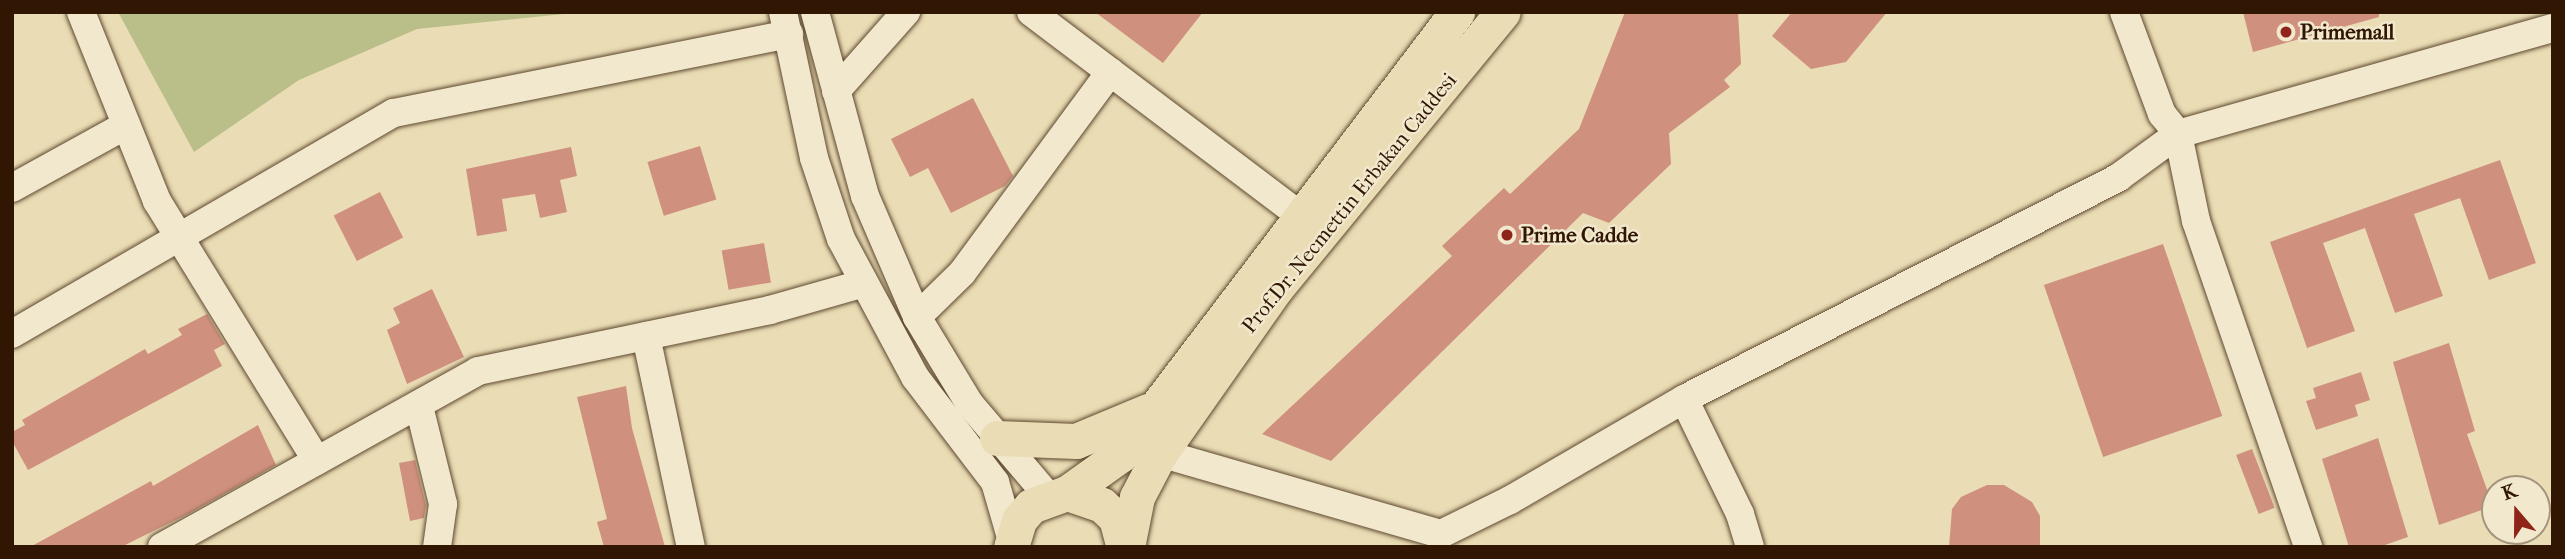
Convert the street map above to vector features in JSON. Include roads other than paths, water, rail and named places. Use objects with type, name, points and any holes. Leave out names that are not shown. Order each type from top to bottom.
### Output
[{"type":"main road","name":"Prof.Dr. Necmettin Erbakan Caddesi","points":[[1125,547],[1137,498],[1160,453],[1276,288],[1503,12]]},
{"type":"main road","name":"Prof.Dr. Necmettin Erbakan Caddesi","points":[[1011,542],[1019,520],[1120,454],[1452,14]]},
{"type":"main road","points":[[997,438],[1076,441],[1154,409]]},
{"type":"main road","points":[[1057,495],[1102,505],[1116,519],[1125,547]]},
{"type":"street","points":[[81,12],[157,201],[182,236],[317,461]]},
{"type":"street","points":[[815,12],[865,196],[917,317],[997,438],[1057,495]]},
{"type":"street","points":[[836,91],[906,12]]},
{"type":"street","points":[[1031,12],[1301,216]]},
{"type":"street","points":[[2124,12],[2162,114],[2178,134],[2196,220],[2308,547]]},
{"type":"street","points":[[12,334],[394,113],[786,23],[814,159],[861,284],[915,377],[995,482],[1011,542]]},
{"type":"street","points":[[1160,453],[1442,540],[1684,399],[2119,177],[2178,134],[2553,28]]},
{"type":"street","points":[[917,317],[962,272],[1110,72]]},
{"type":"street","points":[[12,188],[126,125]]},
{"type":"street","points":[[163,547],[478,371],[769,310],[861,284]]},
{"type":"street","points":[[646,336],[691,547]]},
{"type":"street","points":[[1684,399],[1740,514],[1750,547]]},
{"type":"street","points":[[419,406],[443,504],[436,547]]},
{"type":"place","name":"Primemall","points":[[2286,32]]},
{"type":"place","name":"Prime Cadde","points":[[1507,235]]}]
